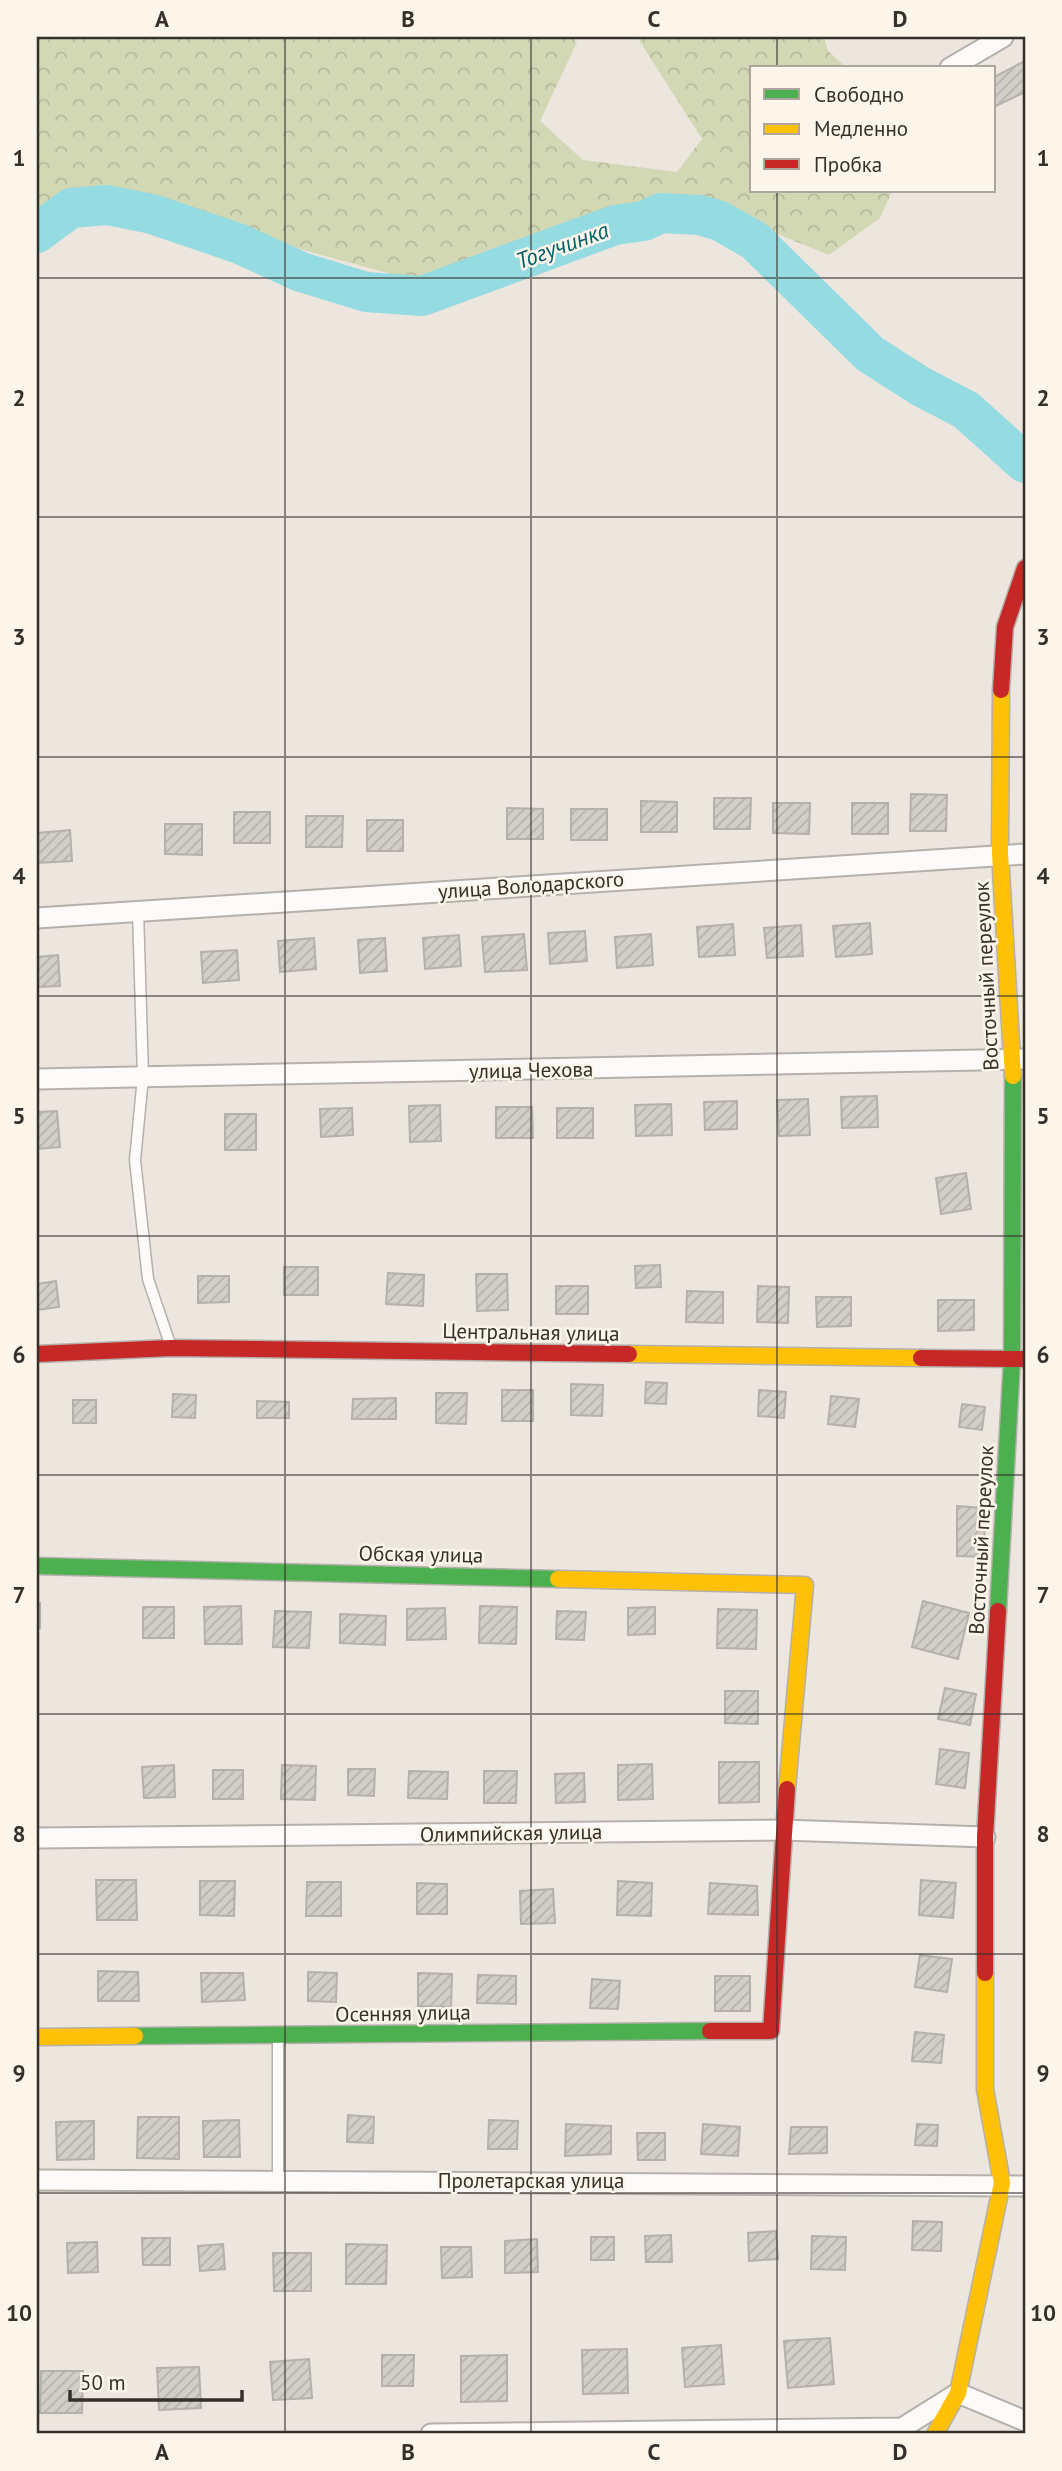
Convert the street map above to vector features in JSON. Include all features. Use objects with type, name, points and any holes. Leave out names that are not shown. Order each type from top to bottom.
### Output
[{"type":"street","points":[[953,66],[1003,37]]},
{"type":"street","name":"Восточный переулок","points":[[935,2434],[958,2393],[1002,2183],[985,2089],[985,1838],[1019,1359],[1019,1059],[1000,853],[1001,685],[1005,627],[1025,568]]},
{"type":"street","name":"улица Володарского","points":[[37,918],[1000,853],[1025,854]]},
{"type":"street","name":"улица Чехова","points":[[37,1079],[1019,1059]]},
{"type":"street","name":"Центральная улица","points":[[37,1354],[171,1348],[1019,1359]]},
{"type":"street","name":"Обская улица","points":[[37,1566],[805,1585],[783,1830]]},
{"type":"street","name":"Олимпийская улица","points":[[37,1838],[783,1830],[985,1838]]},
{"type":"street","name":"Осенняя улица","points":[[37,2037],[771,2031],[783,1830]]},
{"type":"street","name":"Пролетарская улица","points":[[37,2180],[1002,2183],[1025,2186]]},
{"type":"street","points":[[431,2434],[902,2428],[958,2393],[1025,2421]]},
{"type":"lane","points":[[138,911],[143,1077],[135,1160],[148,1279],[171,1348]]},
{"type":"lane","points":[[278,2035],[278,2179]]},
{"type":"green space","points":[[37,37],[572,37],[577,42],[540,121],[583,160],[677,172],[702,139],[637,37],[824,37],[828,51],[845,66],[750,66],[750,192],[892,192],[880,218],[829,255],[691,199],[519,245],[413,280],[77,188],[37,214]]},
{"type":"green space","points":[[77,187],[71,208],[37,233],[37,214]]},
{"type":"building","points":[[1025,61],[1025,92],[996,106],[996,76]]},
{"type":"building","points":[[911,794],[947,795],[946,831],[910,831]]},
{"type":"building","points":[[714,798],[751,798],[750,829],[714,829]]},
{"type":"building","points":[[641,801],[677,802],[677,832],[641,832]]},
{"type":"building","points":[[773,803],[810,803],[809,834],[773,833]]},
{"type":"building","points":[[852,803],[888,803],[888,834],[852,834]]},
{"type":"building","points":[[507,808],[543,809],[543,839],[507,839]]},
{"type":"building","points":[[571,809],[607,809],[607,840],[571,840]]},
{"type":"building","points":[[234,812],[270,812],[270,843],[234,843]]},
{"type":"building","points":[[306,816],[343,816],[342,847],[306,847]]},
{"type":"building","points":[[367,820],[403,820],[403,851],[367,851]]},
{"type":"building","points":[[165,824],[202,824],[202,855],[165,854]]},
{"type":"building","points":[[70,830],[72,861],[37,863],[37,833]]},
{"type":"building","points":[[870,923],[872,954],[836,957],[833,926]]},
{"type":"building","points":[[733,924],[735,955],[699,957],[697,927]]},
{"type":"building","points":[[801,925],[803,956],[767,958],[764,928]]},
{"type":"building","points":[[585,931],[587,961],[550,964],[548,933]]},
{"type":"building","points":[[524,934],[527,970],[485,972],[482,937]]},
{"type":"building","points":[[651,934],[653,965],[617,968],[615,937]]},
{"type":"building","points":[[459,935],[461,966],[425,969],[423,938]]},
{"type":"building","points":[[314,938],[316,969],[280,972],[278,941]]},
{"type":"building","points":[[385,938],[387,971],[360,973],[358,940]]},
{"type":"building","points":[[237,950],[239,980],[203,983],[201,952]]},
{"type":"building","points":[[58,955],[60,986],[37,987],[37,957]]},
{"type":"building","points":[[877,1096],[878,1127],[842,1128],[841,1097]]},
{"type":"building","points":[[808,1099],[810,1135],[779,1136],[777,1100]]},
{"type":"building","points":[[737,1101],[737,1129],[705,1130],[704,1102]]},
{"type":"building","points":[[671,1104],[672,1135],[636,1136],[635,1105]]},
{"type":"building","points":[[440,1105],[441,1141],[410,1142],[409,1106]]},
{"type":"building","points":[[496,1107],[532,1107],[533,1138],[496,1138]]},
{"type":"building","points":[[352,1108],[353,1135],[321,1137],[320,1109]]},
{"type":"building","points":[[557,1108],[593,1108],[593,1138],[557,1138]]},
{"type":"building","points":[[57,1111],[60,1147],[37,1149],[37,1112]]},
{"type":"building","points":[[225,1114],[256,1114],[256,1150],[225,1150]]},
{"type":"building","points":[[966,1173],[971,1209],[941,1214],[936,1178]]},
{"type":"building","points":[[660,1265],[661,1287],[636,1288],[635,1266]]},
{"type":"building","points":[[284,1267],[318,1267],[318,1295],[284,1295]]},
{"type":"building","points":[[388,1273],[424,1275],[423,1306],[386,1304]]},
{"type":"building","points":[[476,1274],[507,1274],[508,1310],[477,1311]]},
{"type":"building","points":[[198,1276],[229,1276],[229,1302],[198,1303]]},
{"type":"building","points":[[56,1281],[59,1307],[37,1310],[37,1284]]},
{"type":"building","points":[[556,1286],[588,1286],[588,1314],[556,1314]]},
{"type":"building","points":[[758,1286],[789,1287],[788,1323],[757,1322]]},
{"type":"building","points":[[687,1291],[723,1292],[723,1323],[686,1322]]},
{"type":"building","points":[[816,1297],[851,1297],[851,1326],[817,1327]]},
{"type":"building","points":[[938,1300],[974,1300],[974,1330],[938,1331]]},
{"type":"building","points":[[646,1382],[667,1383],[666,1404],[645,1403]]},
{"type":"building","points":[[571,1384],[603,1385],[602,1416],[571,1415]]},
{"type":"building","points":[[502,1390],[533,1390],[533,1421],[502,1421]]},
{"type":"building","points":[[759,1390],[786,1392],[784,1418],[758,1416]]},
{"type":"building","points":[[436,1393],[467,1393],[466,1424],[436,1423]]},
{"type":"building","points":[[173,1394],[196,1395],[195,1418],[172,1417]]},
{"type":"building","points":[[831,1396],[859,1399],[855,1427],[828,1424]]},
{"type":"building","points":[[396,1398],[396,1419],[352,1419],[353,1399]]},
{"type":"building","points":[[73,1400],[96,1400],[96,1423],[73,1423]]},
{"type":"building","points":[[257,1401],[289,1402],[289,1418],[257,1418]]},
{"type":"building","points":[[962,1404],[985,1407],[982,1430],[959,1427]]},
{"type":"building","points":[[957,1506],[983,1508],[986,1557],[957,1556]]},
{"type":"building","points":[[923,1601],[969,1613],[958,1659],[912,1647]]},
{"type":"building","points":[[37,1603],[40,1603],[40,1628],[37,1628]]},
{"type":"building","points":[[241,1606],[242,1644],[205,1644],[204,1607]]},
{"type":"building","points":[[480,1606],[517,1607],[516,1644],[479,1643]]},
{"type":"building","points":[[143,1607],[174,1607],[174,1638],[143,1638]]},
{"type":"building","points":[[655,1607],[655,1634],[628,1635],[628,1608]]},
{"type":"building","points":[[445,1608],[446,1639],[407,1640],[407,1609]]},
{"type":"building","points":[[718,1609],[757,1610],[756,1649],[717,1648]]},
{"type":"building","points":[[275,1611],[311,1612],[309,1648],[273,1647]]},
{"type":"building","points":[[557,1611],[586,1612],[584,1640],[556,1639]]},
{"type":"building","points":[[340,1614],[386,1616],[385,1645],[340,1643]]},
{"type":"building","points":[[945,1688],[976,1694],[970,1725],[938,1719]]},
{"type":"building","points":[[725,1691],[758,1691],[758,1724],[725,1723]]},
{"type":"building","points":[[940,1749],[969,1753],[965,1788],[936,1784]]},
{"type":"building","points":[[719,1762],[759,1762],[759,1802],[719,1803]]},
{"type":"building","points":[[652,1764],[653,1799],[618,1800],[618,1765]]},
{"type":"building","points":[[174,1765],[175,1797],[144,1798],[142,1767]]},
{"type":"building","points":[[282,1765],[316,1766],[315,1800],[281,1799]]},
{"type":"building","points":[[348,1769],[375,1769],[374,1796],[348,1795]]},
{"type":"building","points":[[213,1770],[243,1770],[243,1799],[213,1799]]},
{"type":"building","points":[[409,1771],[448,1772],[447,1799],[408,1798]]},
{"type":"building","points":[[484,1771],[517,1771],[516,1803],[484,1803]]},
{"type":"building","points":[[584,1773],[585,1802],[556,1803],[555,1774]]},
{"type":"building","points":[[96,1880],[136,1880],[137,1920],[97,1920]]},
{"type":"building","points":[[921,1880],[956,1883],[953,1918],[919,1915]]},
{"type":"building","points":[[200,1881],[235,1881],[234,1916],[200,1915]]},
{"type":"building","points":[[618,1881],[652,1883],[651,1916],[617,1915]]},
{"type":"building","points":[[307,1882],[341,1882],[341,1916],[306,1916]]},
{"type":"building","points":[[417,1883],[447,1884],[447,1914],[417,1914]]},
{"type":"building","points":[[710,1883],[757,1886],[758,1915],[708,1914]]},
{"type":"building","points":[[553,1889],[555,1923],[521,1924],[520,1891]]},
{"type":"building","points":[[920,1955],[952,1959],[947,1992],[915,1987]]},
{"type":"building","points":[[98,1971],[138,1972],[139,2001],[98,2001]]},
{"type":"building","points":[[308,1972],[337,1973],[336,2002],[308,2001]]},
{"type":"building","points":[[201,1973],[243,1973],[245,2000],[202,2002]]},
{"type":"building","points":[[418,1973],[452,1974],[451,2007],[418,2006]]},
{"type":"building","points":[[478,1975],[516,1976],[516,2004],[477,2003]]},
{"type":"building","points":[[715,1976],[750,1976],[750,2011],[715,2011]]},
{"type":"building","points":[[592,1979],[620,1981],[618,2009],[590,2008]]},
{"type":"building","points":[[915,2032],[944,2035],[941,2063],[912,2061]]},
{"type":"building","points":[[348,2115],[374,2117],[373,2143],[347,2142]]},
{"type":"building","points":[[138,2117],[179,2117],[179,2159],[137,2158]]},
{"type":"building","points":[[239,2120],[240,2157],[204,2157],[203,2121]]},
{"type":"building","points":[[489,2120],[518,2121],[517,2149],[488,2149]]},
{"type":"building","points":[[94,2121],[94,2159],[57,2160],[56,2122]]},
{"type":"building","points":[[566,2124],[611,2126],[611,2154],[565,2156]]},
{"type":"building","points":[[703,2124],[740,2127],[738,2156],[701,2154]]},
{"type":"building","points":[[917,2124],[938,2125],[937,2146],[915,2145]]},
{"type":"building","points":[[791,2127],[827,2127],[827,2153],[789,2154]]},
{"type":"building","points":[[637,2133],[665,2133],[665,2160],[638,2160]]},
{"type":"building","points":[[913,2221],[942,2222],[941,2251],[912,2250]]},
{"type":"building","points":[[776,2231],[778,2259],[749,2261],[748,2233]]},
{"type":"building","points":[[671,2235],[672,2262],[646,2262],[645,2236]]},
{"type":"building","points":[[812,2236],[846,2237],[845,2270],[811,2269]]},
{"type":"building","points":[[591,2237],[614,2237],[614,2260],[591,2260]]},
{"type":"building","points":[[142,2238],[170,2238],[170,2265],[143,2265]]},
{"type":"building","points":[[537,2239],[538,2272],[505,2273],[505,2241]]},
{"type":"building","points":[[97,2242],[98,2272],[68,2273],[67,2243]]},
{"type":"building","points":[[223,2244],[225,2269],[200,2271],[198,2246]]},
{"type":"building","points":[[346,2244],[387,2245],[386,2284],[346,2284]]},
{"type":"building","points":[[441,2247],[471,2247],[472,2277],[442,2278]]},
{"type":"building","points":[[273,2253],[311,2253],[311,2291],[274,2291]]},
{"type":"building","points":[[830,2338],[834,2384],[788,2388],[784,2341]]},
{"type":"building","points":[[721,2345],[724,2384],[685,2387],[682,2348]]},
{"type":"building","points":[[627,2349],[628,2393],[583,2394],[582,2350]]},
{"type":"building","points":[[382,2355],[414,2355],[413,2386],[382,2386]]},
{"type":"building","points":[[507,2355],[507,2401],[461,2402],[461,2356]]},
{"type":"building","points":[[309,2359],[312,2398],[273,2400],[270,2362]]},
{"type":"building","points":[[199,2367],[201,2408],[159,2410],[157,2368]]},
{"type":"building","points":[[41,2371],[83,2371],[82,2413],[40,2413]]},
{"type":"waterway","name":"Тогучинка","points":[[37,233],[71,208],[107,205],[152,214],[240,244],[301,272],[366,292],[422,296],[615,225],[644,221],[661,213],[700,215],[720,221],[755,241],[870,354],[920,386],[966,410],[1025,463]]},
{"type":"traffic: fast","points":[[998,1611],[1012,1359],[1013,1076]]},
{"type":"traffic: fast","points":[[37,1566],[558,1579]]},
{"type":"traffic: fast","points":[[135,2036],[710,2031]]},
{"type":"traffic: slow","points":[[1001,690],[1000,853],[1013,1076]]},
{"type":"traffic: slow","points":[[629,1354],[921,1358]]},
{"type":"traffic: slow","points":[[558,1579],[805,1585],[787,1789]]},
{"type":"traffic: slow","points":[[935,2434],[958,2393],[1002,2183],[985,2089],[985,1973]]},
{"type":"traffic: slow","points":[[37,2037],[135,2036]]},
{"type":"traffic: jam","points":[[1001,690],[1005,627],[1025,568]]},
{"type":"traffic: jam","points":[[37,1354],[171,1348],[629,1354]]},
{"type":"traffic: jam","points":[[921,1358],[1025,1359]]},
{"type":"traffic: jam","points":[[985,1973],[985,1837],[998,1611]]},
{"type":"traffic: jam","points":[[710,2031],[771,2031],[787,1789]]}]
